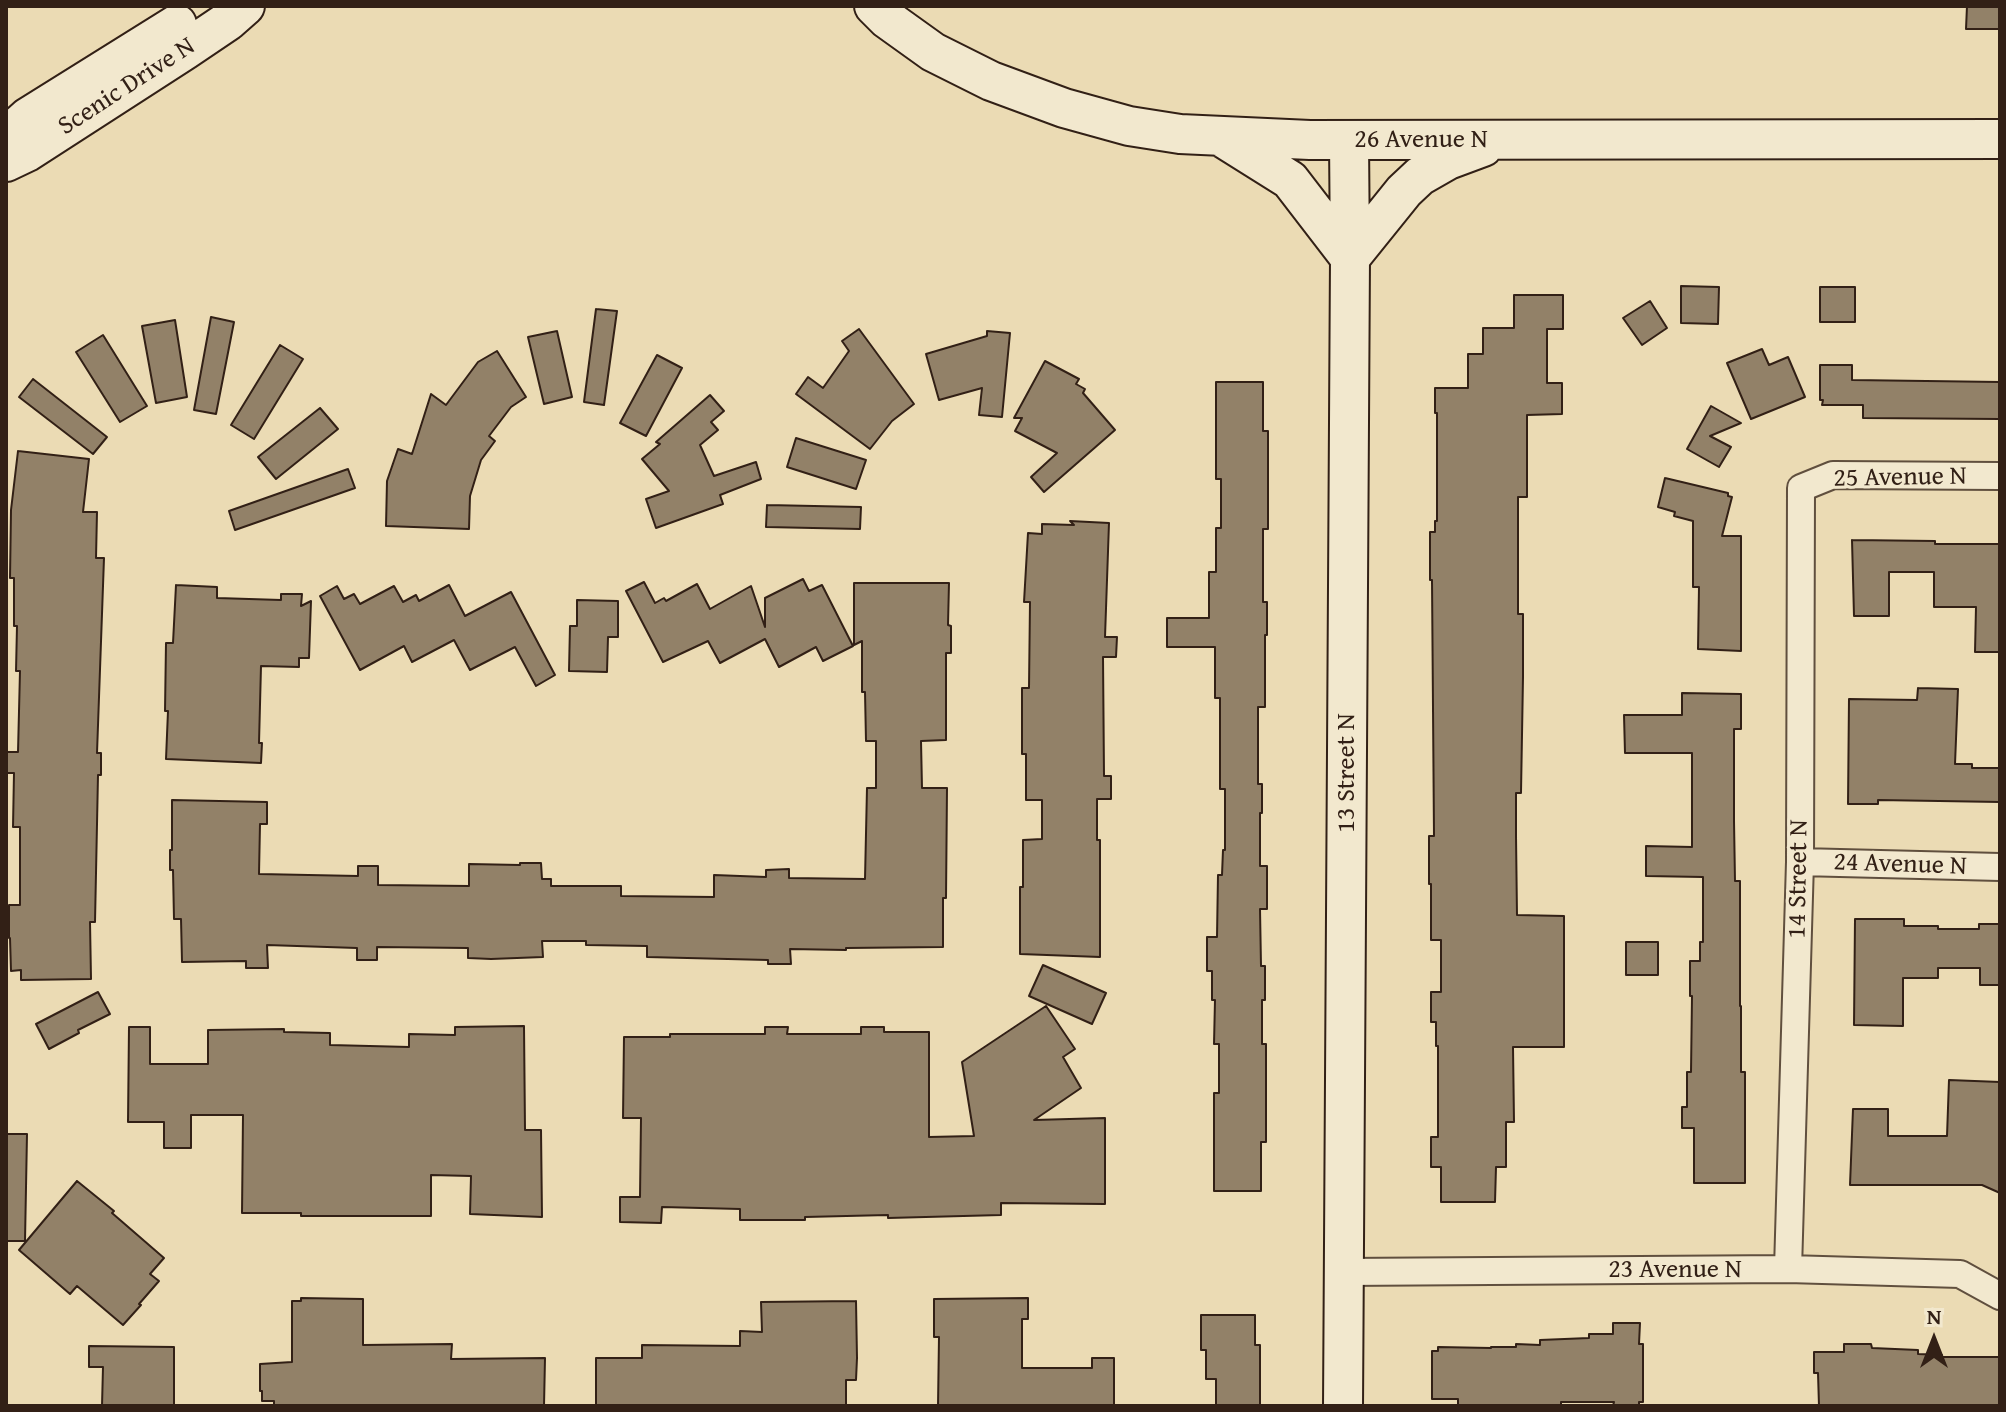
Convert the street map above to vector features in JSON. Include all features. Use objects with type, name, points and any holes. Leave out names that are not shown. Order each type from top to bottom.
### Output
[{"type":"main road","name":"Scenic Drive N","points":[[6,137],[28,117],[207,6]]},
{"type":"main road","name":"Scenic Drive N","points":[[6,162],[27,152],[185,50],[245,6]]},
{"type":"main road","name":"26 Avenue N","points":[[874,6],[933,52],[991,81],[1064,108],[1129,126],[1180,134],[1310,140],[2000,139]]},
{"type":"main road","points":[[1220,136],[1290,180],[1350,258],[1404,191],[1420,176],[1448,160],[1502,140]]},
{"type":"main road","name":"13 Street N","points":[[1343,1406],[1349,140]]},
{"type":"street","name":"25 Avenue N","points":[[1801,488],[1833,475],[2000,476]]},
{"type":"street","name":"14 Street N","points":[[1788,1269],[1800,862],[1801,488]]},
{"type":"street","name":"24 Avenue N","points":[[1800,862],[2000,867]]},
{"type":"street","name":"23 Avenue N","points":[[1343,1272],[1788,1269],[1960,1274],[2000,1296]]},
{"type":"building","points":[[1967,6],[2000,6],[2000,29],[1966,29]]},
{"type":"building","points":[[1681,286],[1719,287],[1718,324],[1681,323]]},
{"type":"building","points":[[1820,287],[1855,287],[1855,322],[1820,322]]},
{"type":"building","points":[[1514,295],[1563,295],[1563,329],[1547,329],[1547,383],[1562,383],[1562,414],[1527,415],[1527,497],[1518,497],[1518,614],[1523,614],[1523,677],[1521,793],[1516,793],[1516,836],[1517,915],[1564,916],[1564,1047],[1513,1047],[1514,1122],[1506,1122],[1506,1167],[1496,1167],[1495,1202],[1441,1202],[1441,1167],[1431,1167],[1431,1137],[1438,1137],[1438,1046],[1436,1022],[1431,1022],[1431,992],[1441,992],[1441,940],[1431,940],[1429,884],[1429,836],[1434,836],[1430,532],[1435,532],[1437,521],[1435,388],[1468,388],[1468,354],[1483,354],[1483,328],[1514,328]]},
{"type":"building","points":[[1650,301],[1667,328],[1642,345],[1623,318]]},
{"type":"building","points":[[596,309],[617,311],[604,405],[584,402]]},
{"type":"building","points":[[211,317],[234,322],[216,414],[194,410]]},
{"type":"building","points":[[175,320],[187,397],[156,403],[142,326]]},
{"type":"building","points":[[859,329],[914,404],[892,421],[870,449],[796,394],[808,377],[823,388],[849,351],[842,341]]},
{"type":"building","points":[[557,331],[572,397],[544,404],[528,337]]},
{"type":"building","points":[[987,331],[1010,333],[1002,417],[979,415],[982,388],[939,400],[926,354],[987,336]]},
{"type":"building","points":[[103,335],[147,406],[120,422],[76,352]]},
{"type":"building","points":[[280,345],[303,359],[254,439],[231,425]]},
{"type":"building","points":[[1762,349],[1769,365],[1788,357],[1805,397],[1751,419],[1727,363]]},
{"type":"building","points":[[497,351],[526,397],[511,407],[489,436],[495,441],[481,460],[470,496],[469,529],[386,526],[387,481],[398,449],[412,454],[431,394],[446,405],[478,362]]},
{"type":"building","points":[[657,355],[682,368],[646,436],[620,423]]},
{"type":"building","points":[[1045,361],[1079,379],[1076,384],[1085,389],[1083,393],[1115,430],[1044,492],[1031,477],[1057,453],[1015,431],[1022,418],[1014,418]]},
{"type":"building","points":[[1820,365],[1852,365],[1852,380],[2000,382],[2000,419],[1863,418],[1863,405],[1822,405]]},
{"type":"building","points":[[33,379],[107,437],[93,454],[19,397]]},
{"type":"building","points":[[1216,382],[1263,382],[1263,431],[1268,431],[1268,529],[1263,529],[1263,602],[1267,602],[1265,707],[1258,707],[1258,784],[1262,784],[1260,866],[1267,866],[1267,909],[1260,909],[1261,966],[1265,966],[1262,1044],[1266,1044],[1266,1142],[1261,1142],[1261,1191],[1214,1191],[1214,1093],[1219,1093],[1219,1044],[1214,1044],[1215,1000],[1212,1000],[1212,971],[1207,971],[1207,937],[1217,937],[1218,875],[1222,875],[1225,850],[1225,789],[1220,789],[1220,698],[1215,698],[1215,647],[1167,647],[1167,618],[1209,618],[1209,572],[1216,572],[1216,528],[1221,528],[1221,479],[1216,479]]},
{"type":"building","points":[[710,395],[724,411],[711,422],[718,430],[700,445],[714,476],[756,462],[761,479],[720,495],[723,504],[656,528],[646,499],[669,491],[642,459],[660,444],[656,442]]},
{"type":"building","points":[[1711,406],[1741,423],[1710,436],[1731,447],[1719,467],[1687,449]]},
{"type":"building","points":[[320,408],[338,429],[276,479],[258,457]]},
{"type":"building","points":[[796,438],[866,460],[856,489],[787,467]]},
{"type":"building","points":[[18,451],[89,459],[83,512],[97,512],[96,558],[104,558],[97,753],[101,753],[101,775],[98,775],[95,922],[90,922],[91,979],[21,980],[21,970],[11,971],[9,905],[20,905],[20,827],[13,827],[14,773],[6,773],[6,752],[18,752],[20,671],[16,671],[14,578],[10,578],[11,510]]},
{"type":"building","points":[[348,469],[355,488],[235,530],[229,511]]},
{"type":"building","points":[[1665,478],[1728,493],[1732,497],[1722,536],[1741,536],[1741,651],[1698,649],[1699,587],[1693,587],[1693,521],[1674,516],[1675,512],[1658,507]]},
{"type":"building","points":[[767,505],[861,507],[860,529],[766,527]]},
{"type":"building","points":[[1070,521],[1109,523],[1105,637],[1117,637],[1116,657],[1103,657],[1104,776],[1111,776],[1111,799],[1097,799],[1100,957],[1020,954],[1023,840],[1042,839],[1042,800],[1026,800],[1026,754],[1022,754],[1022,688],[1029,688],[1030,602],[1024,602],[1028,533],[1042,534],[1042,524],[1074,525]]},
{"type":"building","points":[[1852,540],[2000,544],[2000,652],[1975,652],[1976,607],[1934,607],[1934,572],[1889,572],[1889,616],[1854,616]]},
{"type":"building","points":[[803,579],[809,591],[822,585],[853,646],[823,661],[816,647],[779,667],[765,639],[720,663],[708,641],[663,662],[626,591],[644,582],[655,603],[664,598],[666,601],[697,584],[710,609],[751,586],[765,627],[765,598]]},
{"type":"building","points":[[854,583],[949,583],[951,653],[946,653],[946,740],[921,741],[922,788],[947,788],[943,947],[790,949],[791,964],[768,964],[768,960],[647,957],[647,946],[586,945],[586,941],[542,941],[543,957],[491,959],[468,958],[468,948],[377,947],[377,960],[357,960],[357,948],[267,945],[268,968],[246,968],[246,961],[182,962],[181,919],[174,919],[173,870],[170,870],[172,800],[267,802],[267,824],[260,824],[259,874],[358,876],[358,866],[378,866],[378,885],[469,886],[469,864],[541,863],[542,879],[551,879],[551,886],[621,886],[621,896],[714,897],[714,875],[766,877],[766,870],[789,869],[789,878],[865,879],[867,788],[876,788],[876,741],[866,741],[862,641],[854,645]]},
{"type":"building","points":[[176,585],[217,587],[217,598],[281,600],[281,594],[302,594],[301,606],[311,601],[309,658],[299,658],[299,667],[261,666],[261,763],[166,759],[166,643],[173,643]]},
{"type":"building","points":[[449,585],[465,616],[511,592],[555,675],[536,686],[515,647],[470,670],[454,640],[412,662],[404,646],[360,670],[320,596],[337,586],[344,599],[354,594],[360,604],[394,586],[403,602],[416,595],[419,601]]},
{"type":"building","points":[[577,600],[618,601],[618,637],[608,637],[607,672],[569,671],[570,626],[577,626]]},
{"type":"building","points":[[1918,688],[1958,689],[1955,764],[1972,764],[1972,768],[2000,768],[2000,802],[1878,800],[1878,804],[1848,804],[1849,699],[1917,700]]},
{"type":"building","points":[[1682,693],[1741,694],[1741,729],[1734,729],[1734,821],[1735,881],[1740,881],[1745,1183],[1694,1183],[1694,1128],[1682,1128],[1682,1107],[1687,1107],[1687,1072],[1691,1072],[1690,961],[1700,961],[1700,942],[1703,942],[1703,877],[1646,876],[1646,846],[1692,847],[1692,753],[1625,753],[1624,715],[1682,715]]},
{"type":"building","points":[[1855,919],[1904,919],[1904,926],[1938,926],[1938,929],[1979,929],[1979,924],[2000,924],[2000,985],[1980,985],[1980,968],[1938,968],[1938,978],[1903,978],[1903,1026],[1854,1025]]},
{"type":"building","points":[[1626,942],[1658,942],[1658,975],[1626,975]]},
{"type":"building","points":[[1043,965],[1106,993],[1092,1024],[1029,996]]},
{"type":"building","points":[[98,992],[110,1014],[49,1049],[36,1024]]},
{"type":"building","points":[[1046,1006],[1075,1049],[1063,1057],[1081,1088],[1034,1120],[1105,1118],[1105,1204],[1001,1203],[1001,1215],[805,1217],[805,1220],[740,1220],[740,1209],[662,1207],[661,1223],[620,1222],[620,1197],[640,1197],[641,1118],[623,1118],[624,1037],[765,1034],[765,1027],[788,1027],[787,1034],[861,1034],[861,1027],[884,1027],[884,1032],[929,1032],[929,1137],[974,1136],[962,1062]]},
{"type":"building","points":[[524,1026],[525,1130],[541,1130],[542,1217],[470,1214],[471,1176],[431,1175],[431,1216],[242,1213],[243,1115],[191,1115],[191,1148],[164,1148],[164,1122],[128,1122],[129,1027],[150,1027],[150,1064],[208,1064],[208,1030],[284,1029],[284,1032],[330,1033],[330,1045],[409,1047],[409,1034],[455,1035],[455,1027]]},
{"type":"building","points":[[1949,1080],[2000,1082],[2000,1193],[1982,1185],[1850,1185],[1853,1109],[1888,1109],[1888,1136],[1947,1136]]},
{"type":"building","points":[[6,1134],[27,1134],[25,1241],[6,1241]]},
{"type":"building","points":[[77,1181],[164,1258],[150,1274],[159,1281],[123,1325],[77,1286],[70,1294],[19,1250]]},
{"type":"building","points":[[301,1298],[363,1299],[363,1345],[452,1344],[451,1359],[545,1358],[544,1406],[274,1406],[274,1401],[262,1401],[260,1364],[292,1362],[292,1301],[301,1301]]},
{"type":"building","points":[[1028,1298],[1028,1319],[1022,1319],[1022,1368],[1092,1368],[1092,1358],[1114,1358],[1114,1406],[938,1406],[939,1337],[934,1337],[934,1299]]},
{"type":"building","points":[[856,1301],[856,1380],[846,1380],[846,1406],[596,1406],[596,1358],[642,1358],[642,1345],[740,1346],[740,1331],[762,1332],[761,1302]]},
{"type":"building","points":[[1201,1315],[1255,1315],[1255,1345],[1260,1345],[1260,1406],[1216,1406],[1216,1379],[1206,1379],[1206,1350],[1201,1350]]},
{"type":"building","points":[[1613,1323],[1640,1323],[1643,1402],[1639,1402],[1639,1406],[1613,1406],[1614,1402],[1561,1402],[1561,1406],[1458,1406],[1458,1399],[1432,1399],[1432,1351],[1438,1351],[1438,1347],[1540,1345],[1540,1340],[1613,1334]]},
{"type":"building","points":[[1844,1344],[1918,1350],[1918,1354],[1942,1357],[2000,1357],[2000,1406],[1819,1406],[1814,1352],[1844,1352]]},
{"type":"building","points":[[89,1346],[174,1347],[174,1406],[102,1406],[103,1367],[89,1367]]}]
